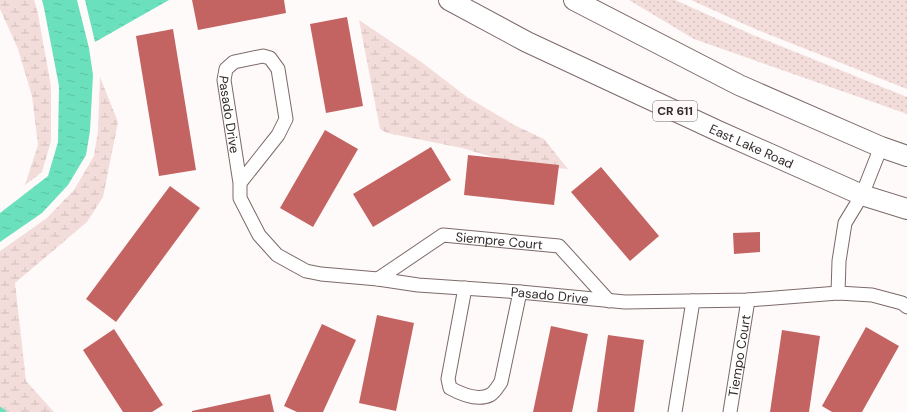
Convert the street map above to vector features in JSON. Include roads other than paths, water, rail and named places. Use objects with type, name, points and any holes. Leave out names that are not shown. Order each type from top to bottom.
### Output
[{"type":"main road","name":"East Lake Road","points":[[449,0],[527,42],[718,131],[862,195],[907,209]]},
{"type":"main road","points":[[574,0],[740,85],[881,147],[907,156]]},
{"type":"street","name":"Pasado Drive","points":[[240,184],[278,135],[286,119],[278,69],[270,58],[263,56],[234,62],[226,69],[224,80],[240,184],[240,198],[259,235],[277,255],[306,271],[321,274],[378,279],[418,286],[520,292],[625,302],[748,300],[838,293],[872,294],[902,303],[907,307]]},
{"type":"street","points":[[838,293],[838,261],[845,223],[862,195],[881,147]]},
{"type":"street","name":"Siempre Court","points":[[378,279],[442,235],[551,245],[559,246],[609,301]]},
{"type":"street","points":[[465,288],[448,379],[450,388],[459,393],[481,398],[492,394],[501,382],[520,292]]},
{"type":"street","name":"Tiempo Court","points":[[730,412],[748,300]]},
{"type":"street","points":[[675,412],[693,301]]},
{"type":"water","points":[[42,0],[77,0],[89,48],[93,75],[90,131],[86,155],[68,185],[42,213],[0,242],[0,213],[48,176],[58,142],[59,86]]},
{"type":"water","points":[[85,0],[169,0],[95,42]]},
{"type":"waterway","points":[[0,409],[4,412]]}]
